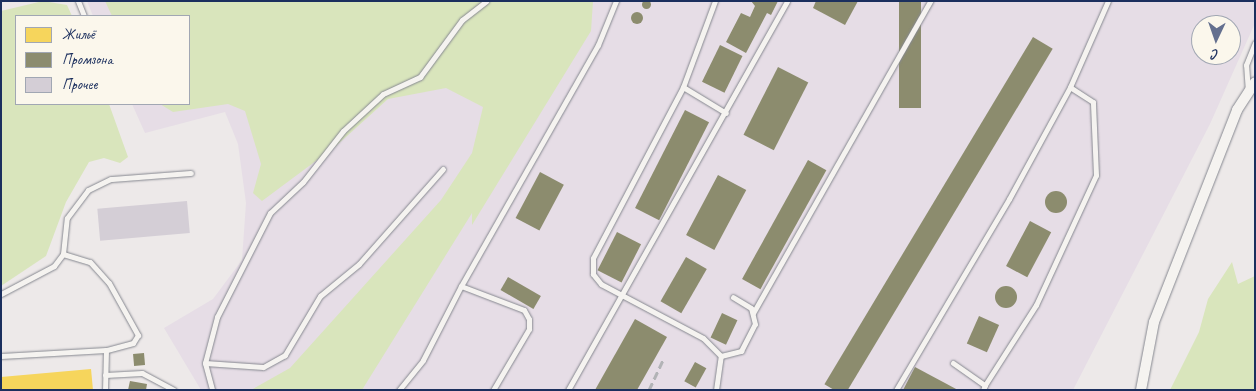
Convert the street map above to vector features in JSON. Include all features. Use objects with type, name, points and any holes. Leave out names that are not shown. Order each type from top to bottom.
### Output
[{"type":"street","points":[[1141,390],[1154,322],[1248,92],[1255,82]]},
{"type":"lane","points":[[78,1],[84,15]]},
{"type":"lane","points":[[212,390],[205,363],[217,318],[270,213],[303,182],[343,130],[383,94],[420,77],[462,20],[486,1]]},
{"type":"lane","points":[[399,390],[423,360],[461,286],[598,45],[616,1]]},
{"type":"lane","points":[[715,1],[682,86],[594,258],[593,274],[620,295],[703,338],[721,356]]},
{"type":"lane","points":[[568,390],[620,295],[726,113],[787,1]]},
{"type":"lane","points":[[721,356],[740,351],[752,333],[753,313],[930,1]]},
{"type":"lane","points":[[896,390],[1070,87],[1108,1]]},
{"type":"lane","points":[[1248,92],[1246,65],[1255,43]]},
{"type":"lane","points":[[682,86],[726,113]]},
{"type":"lane","points":[[953,363],[984,387],[1036,305],[1096,175],[1093,102],[1070,87]]},
{"type":"lane","points":[[205,363],[263,367],[285,355],[320,296],[371,251],[442,169]]},
{"type":"lane","points":[[1,294],[54,266],[63,254],[67,218],[88,190],[112,179],[191,173]]},
{"type":"lane","points":[[1,356],[106,350],[133,343],[138,335],[136,324],[90,262],[63,254]]},
{"type":"lane","points":[[461,286],[524,310],[529,319],[529,329],[493,390]]},
{"type":"lane","points":[[733,297],[745,302],[753,313]]},
{"type":"lane","points":[[105,390],[106,350]]},
{"type":"lane","points":[[716,390],[721,356]]},
{"type":"lane","points":[[106,375],[142,373],[174,390]]},
{"type":"shaded area","points":[[87,1],[1255,1],[1255,23],[1241,54],[1241,15],[1191,15],[1191,65],[1236,65],[1210,124],[1073,390],[201,390],[164,328],[213,299],[242,260],[246,203],[238,144],[225,112],[145,133],[132,105],[190,105],[190,15],[93,15]]},
{"type":"green space","points":[[43,1],[67,5],[72,15],[15,15],[15,105],[109,105],[128,157],[120,163],[104,158],[89,162],[66,202],[46,256],[1,286],[1,11]]},
{"type":"green space","points":[[105,1],[593,1],[591,31],[472,225],[472,213],[362,390],[251,390],[290,368],[441,200],[472,153],[483,107],[446,88],[388,99],[336,146],[262,201],[253,193],[261,164],[245,111],[228,104],[173,112],[162,105],[190,105],[190,15],[112,15]]},
{"type":"green space","points":[[1232,262],[1238,284],[1255,276],[1255,390],[1170,390],[1199,332],[1208,299]]},
{"type":"building: Жильё","points":[[91,369],[93,390],[1,390],[1,377]]},
{"type":"building: Промзона","points":[[646,0],[650,4],[646,8],[642,4]]},
{"type":"building: Промзона","points":[[751,1],[778,1],[771,15],[767,13],[746,53],[726,42],[741,13],[750,17],[755,6]]},
{"type":"building: Промзона","points":[[816,1],[858,1],[845,25],[813,8]]},
{"type":"building: Промзона","points":[[899,1],[921,1],[921,108],[899,108]]},
{"type":"building: Промзона","points":[[637,12],[643,18],[637,24],[631,18]]},
{"type":"building: Промзона","points":[[1033,37],[1053,49],[848,390],[834,390],[824,384]]},
{"type":"building: Промзона","points":[[720,45],[742,56],[724,93],[702,82]]},
{"type":"building: Промзона","points":[[778,67],[808,82],[774,150],[743,135]]},
{"type":"building: Промзона","points":[[685,110],[709,122],[659,220],[635,208]]},
{"type":"building: Промзона","points":[[808,160],[826,170],[760,289],[742,279]]},
{"type":"building: Промзона","points":[[540,172],[564,185],[539,231],[516,218]]},
{"type":"building: Промзона","points":[[718,175],[746,190],[714,250],[686,235]]},
{"type":"building: Промзона","points":[[1052,191],[1060,191],[1067,198],[1067,206],[1060,213],[1052,213],[1045,206],[1045,198]]},
{"type":"building: Промзона","points":[[1030,221],[1051,232],[1027,277],[1006,266]]},
{"type":"building: Промзона","points":[[617,232],[641,244],[622,283],[597,270]]},
{"type":"building: Промзона","points":[[686,257],[707,269],[681,313],[660,301]]},
{"type":"building: Промзона","points":[[508,277],[541,296],[533,309],[500,290]]},
{"type":"building: Промзона","points":[[1002,286],[1010,286],[1017,293],[1017,301],[1010,308],[1002,308],[995,301],[995,293]]},
{"type":"building: Промзона","points":[[722,313],[737,320],[726,345],[711,337]]},
{"type":"building: Промзона","points":[[979,316],[999,325],[987,352],[967,343]]},
{"type":"building: Промзона","points":[[635,319],[667,337],[637,390],[595,390]]},
{"type":"building: Промзона","points":[[144,353],[145,365],[134,366],[133,354]]},
{"type":"building: Промзона","points":[[695,362],[706,368],[696,388],[684,381]]},
{"type":"building: Промзона","points":[[915,367],[958,390],[903,390]]},
{"type":"building: Промзона","points":[[130,381],[147,384],[146,390],[128,390]]},
{"type":"building: Прочее","points":[[187,201],[190,233],[100,241],[97,209]]},
{"type":"railway","points":[[649,390],[663,360]]}]
